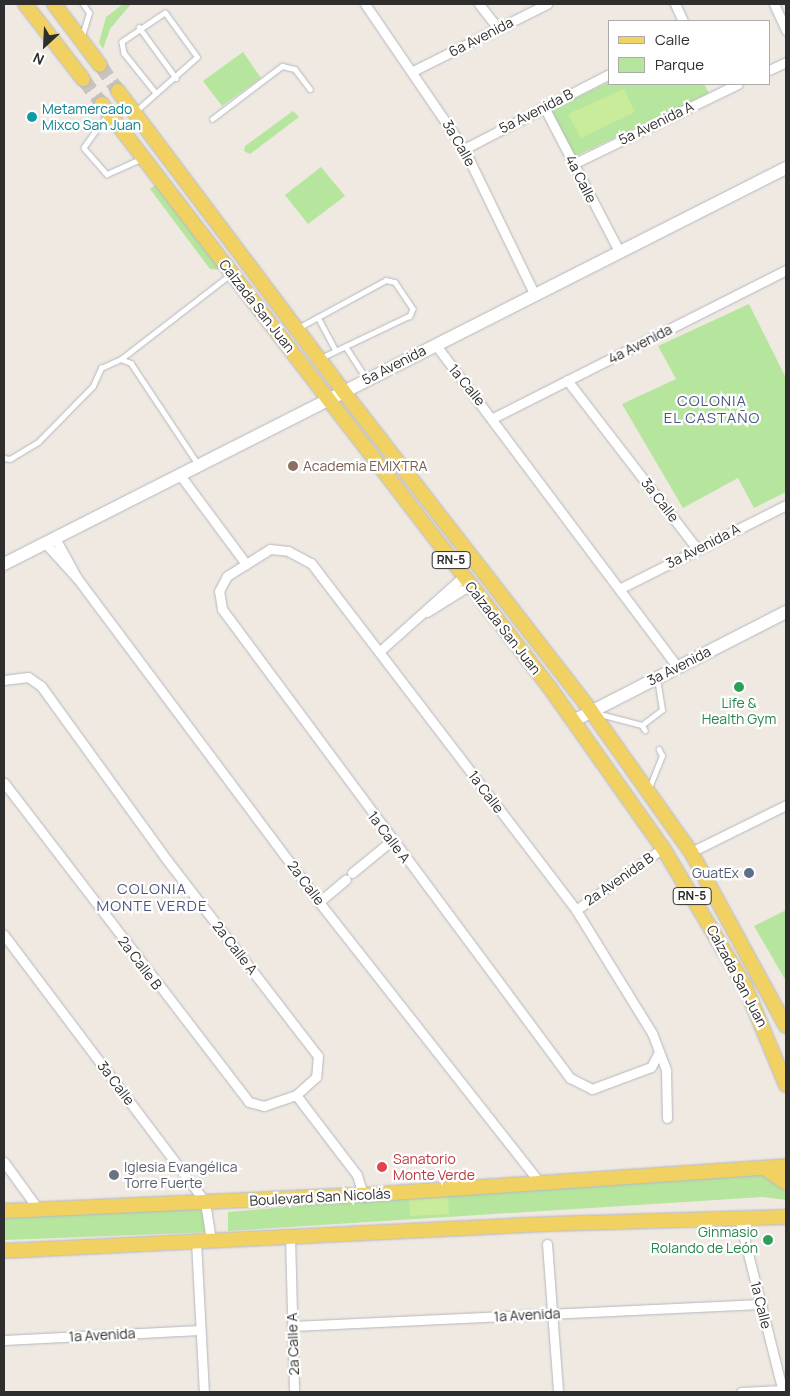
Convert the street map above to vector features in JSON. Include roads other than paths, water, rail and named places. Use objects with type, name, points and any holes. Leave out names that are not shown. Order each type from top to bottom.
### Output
[{"type":"main road","points":[[25,4],[83,79]]},
{"type":"main road","points":[[54,4],[100,65]]},
{"type":"main road","name":"Calzada San Juan","points":[[118,90],[319,360],[591,711],[691,852],[786,1026]]},
{"type":"main road","name":"Calzada San Juan","points":[[105,108],[573,721],[662,848],[744,986],[786,1086]]},
{"type":"main road","name":"5a Avenida","points":[[4,564],[329,400],[343,391],[534,293],[786,168]]},
{"type":"main road","name":"3a Avenida","points":[[573,721],[677,666],[786,612]]},
{"type":"main road","name":"Boulevard San Nicolás","points":[[4,1212],[363,1195],[786,1166]]},
{"type":"main road","points":[[764,1168],[786,1184]]},
{"type":"main road","points":[[4,1251],[290,1236],[786,1217]]},
{"type":"street","name":"3a Calle","points":[[365,4],[415,70],[464,149],[534,293]]},
{"type":"street","points":[[479,4],[498,28]]},
{"type":"street","name":"6a Avenida","points":[[415,70],[547,4]]},
{"type":"street","points":[[675,4],[683,20]]},
{"type":"street","points":[[774,4],[786,30]]},
{"type":"street","points":[[770,70],[786,62]]},
{"type":"street","name":"5a Avenida B","points":[[464,149],[608,75]]},
{"type":"street","points":[[716,85],[719,92]]},
{"type":"street","name":"5a Avenida A","points":[[573,164],[736,85]]},
{"type":"street","name":"4a Calle","points":[[544,107],[619,251]]},
{"type":"street","name":"4a Avenida","points":[[493,418],[786,270]]},
{"type":"street","name":"1a Calle","points":[[435,344],[621,588],[677,666]]},
{"type":"street","name":"3a Calle","points":[[567,380],[697,549]]},
{"type":"street","points":[[180,475],[246,564]]},
{"type":"street","name":"3a Avenida A","points":[[621,588],[786,505]]},
{"type":"street","name":"2a Calle","points":[[50,540],[319,902],[541,1184]]},
{"type":"street","name":"1a Calle","points":[[246,564],[270,549],[288,551],[311,563],[380,652],[576,910],[652,1033],[658,1054],[666,1070],[667,1118]]},
{"type":"street","name":"1a Calle A","points":[[246,564],[227,576],[219,591],[222,609],[391,841],[570,1078],[592,1089],[650,1067],[658,1054]]},
{"type":"street","points":[[380,652],[467,581]]},
{"type":"street","name":"2a Calle A","points":[[4,680],[28,677],[41,686],[183,881],[318,1056],[316,1077],[296,1095]]},
{"type":"street","name":"2a Calle B","points":[[4,783],[234,1088],[256,1105],[296,1095]]},
{"type":"street","points":[[691,852],[786,805]]},
{"type":"street","points":[[319,902],[391,841]]},
{"type":"street","name":"2a Avenida B","points":[[576,910],[662,848]]},
{"type":"street","name":"3a Calle","points":[[4,935],[205,1202],[211,1240]]},
{"type":"street","points":[[296,1095],[356,1175],[363,1195]]},
{"type":"street","points":[[4,1162],[38,1209]]},
{"type":"street","name":"1a Calle","points":[[739,1218],[783,1391]]},
{"type":"street","name":"2a Calle A","points":[[290,1236],[294,1392]]},
{"type":"street","points":[[196,1241],[204,1392]]},
{"type":"street","points":[[547,1244],[558,1392]]},
{"type":"street","name":"1a Avenida","points":[[292,1326],[760,1304]]},
{"type":"street","name":"1a Avenida","points":[[4,1340],[200,1330]]},
{"type":"street","points":[[741,1392],[783,1391]]},
{"type":"lane","points":[[80,39],[89,13],[83,4]]},
{"type":"lane","points":[[135,112],[176,78],[197,57],[170,17],[159,13],[127,35],[122,47],[156,93]]},
{"type":"lane","points":[[140,27],[176,78]]},
{"type":"lane","points":[[212,119],[282,66],[294,69],[310,89]]},
{"type":"lane","points":[[105,108],[84,148],[107,174],[144,158]]},
{"type":"lane","points":[[4,458],[10,459],[38,442],[92,386],[101,368],[121,359],[232,273]]},
{"type":"lane","points":[[296,329],[386,280],[396,282],[412,309],[410,316],[319,360]]},
{"type":"lane","points":[[318,317],[336,351]]},
{"type":"lane","points":[[346,347],[367,379]]},
{"type":"lane","points":[[121,359],[131,363],[199,465]]},
{"type":"lane","points":[[642,725],[662,710],[657,677]]},
{"type":"lane","points":[[591,711],[642,725],[646,730]]},
{"type":"lane","points":[[648,791],[662,756],[658,750]]},
{"type":"tunnel","points":[[100,65],[118,91]]},
{"type":"tunnel","points":[[83,79],[102,104]]},
{"type":"place","name":"Metamercado Mixco San Juan","points":[[32,117]]},
{"type":"place","name":"Academia EMIXTRA","points":[[293,466]]},
{"type":"place","name":"Life & Health Gym","points":[[739,687]]},
{"type":"place","name":"GuatEx","points":[[749,873]]},
{"type":"place","name":"Sanatorio Monte Verde","points":[[382,1167]]},
{"type":"place","name":"Iglesia Evangélica Torre Fuerte","points":[[114,1175]]},
{"type":"place","name":"Ginmasio Rolando de León","points":[[768,1240]]},
{"type":"district","name":"COLONIA EL CASTAÑO","points":[[712,408]]},
{"type":"district","name":"COLONIA MONTE VERDE","points":[[152,896]]}]
